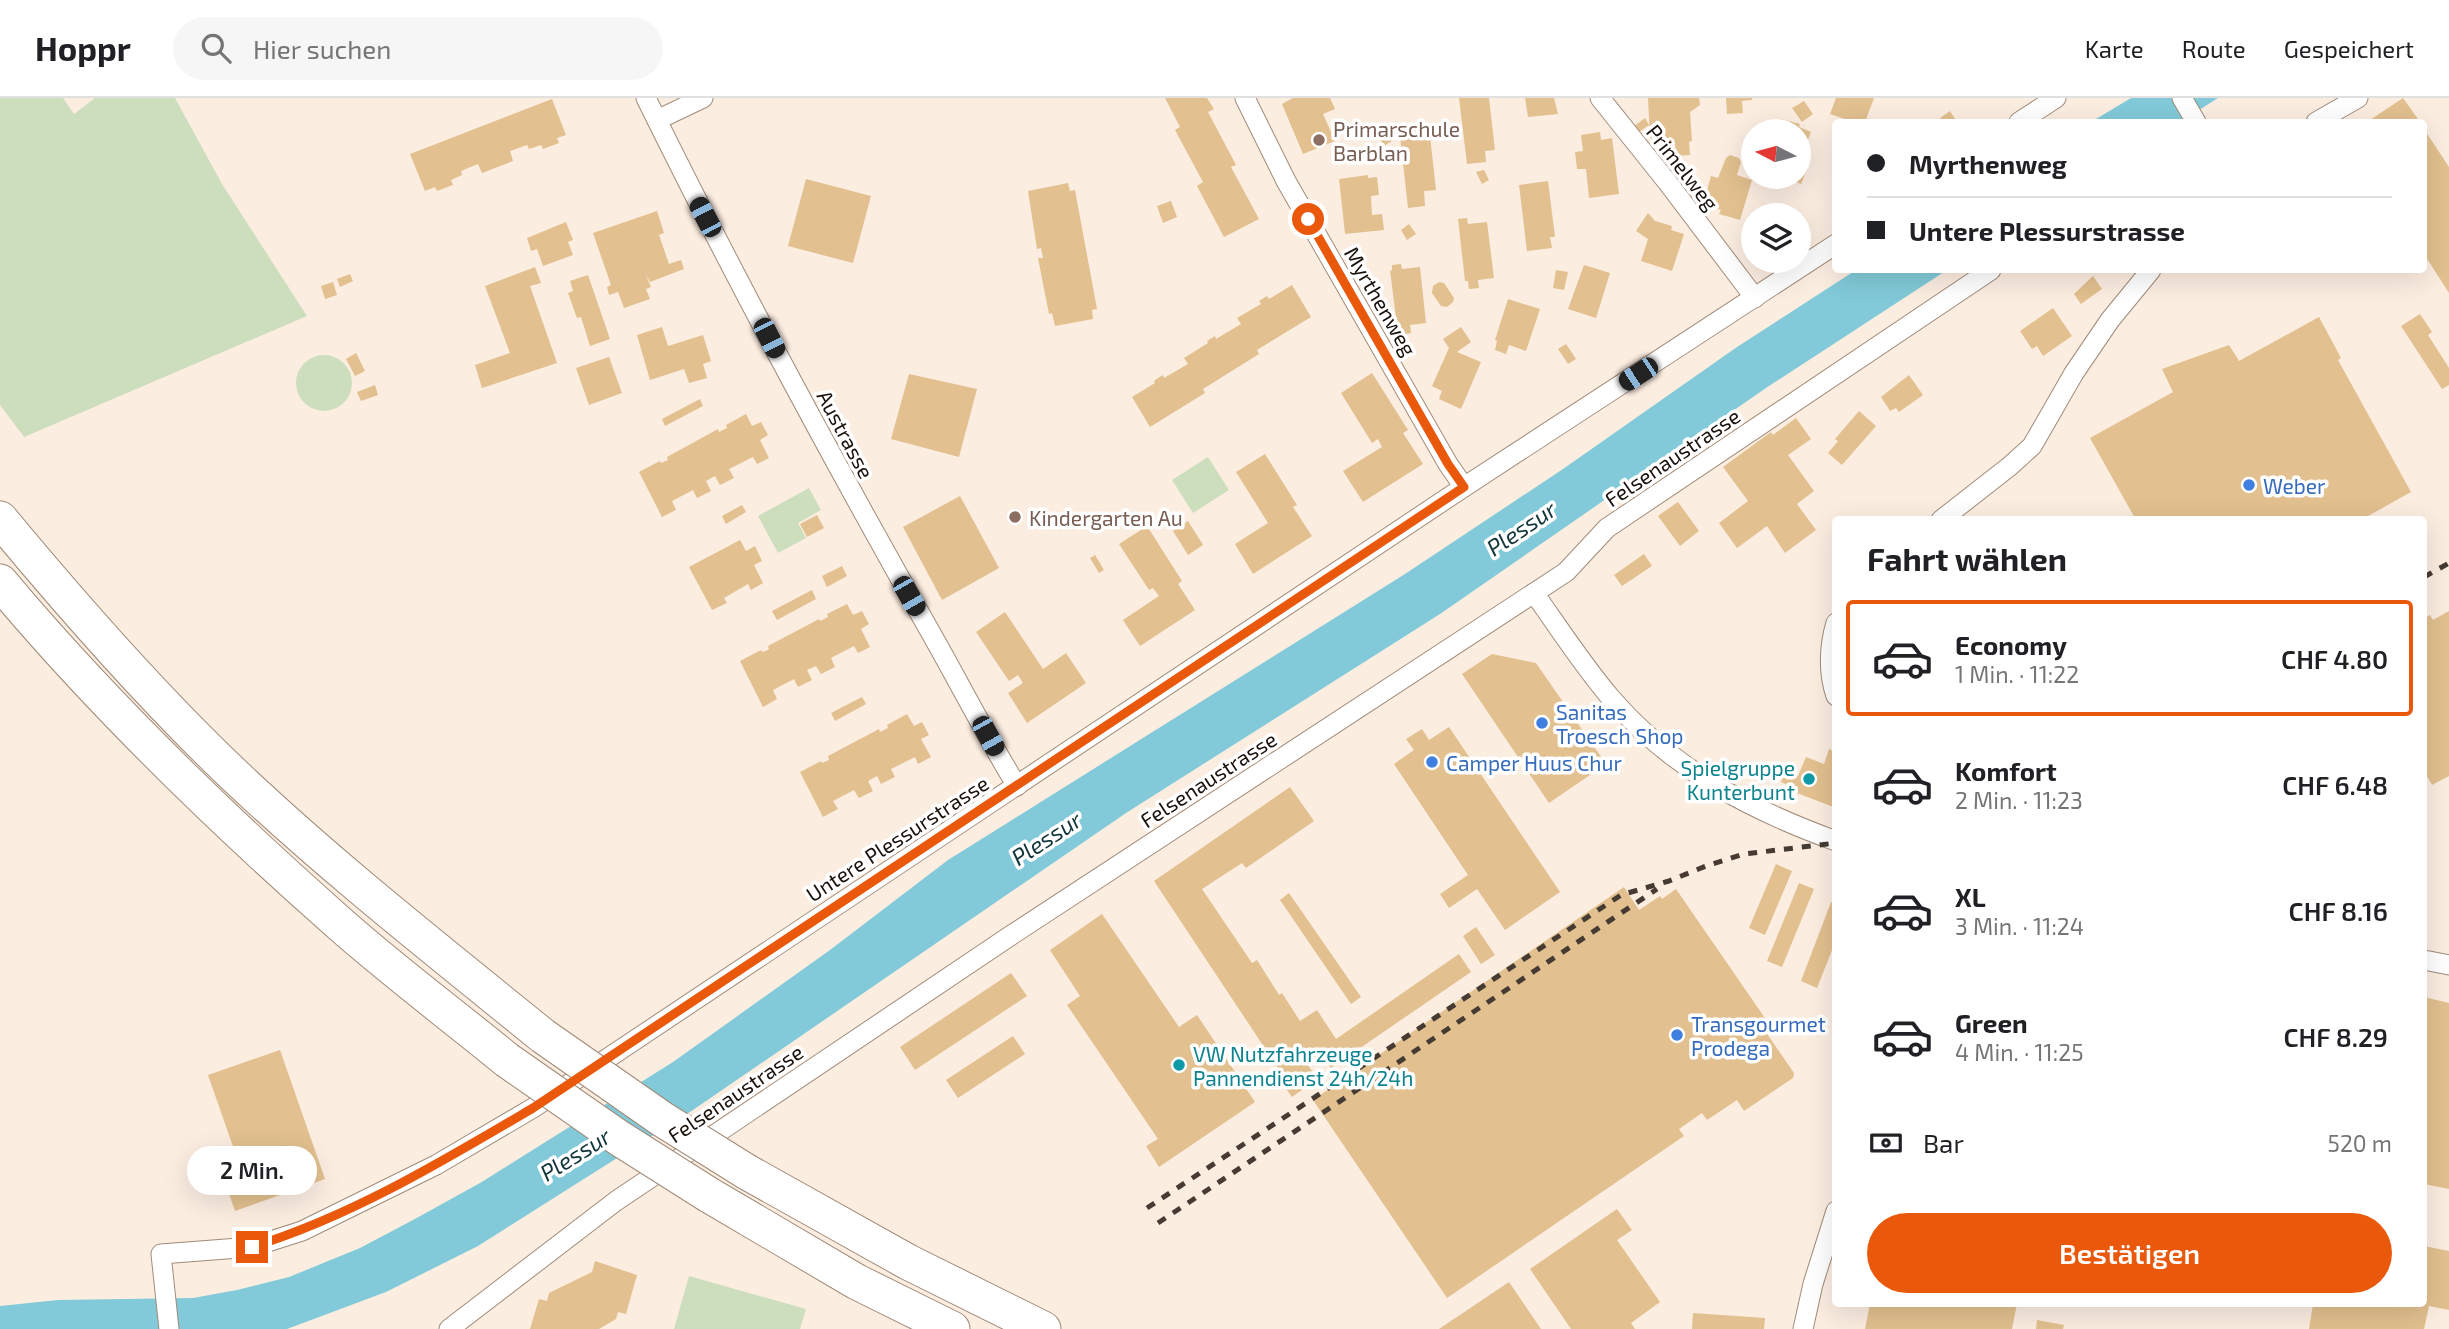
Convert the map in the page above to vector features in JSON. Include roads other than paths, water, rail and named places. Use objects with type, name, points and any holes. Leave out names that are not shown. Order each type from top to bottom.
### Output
[{"type":"highway","points":[[0,519],[51,581],[150,690],[232,773],[367,894],[543,1036],[662,1119],[747,1172],[908,1262],[1043,1329]]},
{"type":"highway","points":[[0,582],[116,713],[206,802],[341,925],[507,1060],[619,1138],[709,1195],[857,1282],[951,1329]]},
{"type":"street","name":"Austrasse","points":[[646,98],[781,362],[882,550],[1017,786]]},
{"type":"street","points":[[657,120],[702,98]]},
{"type":"street","name":"Myrthenweg","points":[[1245,98],[1287,183],[1448,464],[1464,487]]},
{"type":"street","name":"Primelweg","points":[[1600,98],[1755,298]]},
{"type":"street","points":[[2024,119],[2056,98]]},
{"type":"street","points":[[2182,98],[2195,119]]},
{"type":"street","points":[[2321,119],[2358,98]]},
{"type":"street","name":"Untere Plessurstrasse","points":[[169,1329],[161,1254],[252,1247],[302,1231],[436,1165],[533,1108],[1464,487],[1832,247]]},
{"type":"street","name":"Felsenaustrasse","points":[[449,1329],[616,1201],[1031,922],[1566,572],[1607,528],[1987,273]]},
{"type":"street","points":[[1946,516],[2032,446],[2074,373],[2110,320],[2149,273]]},
{"type":"street","points":[[1534,593],[1609,696],[1638,727],[1670,754],[1700,777],[1738,800],[1785,823],[1832,840]]},
{"type":"street","points":[[1832,636],[1832,671]]},
{"type":"street","points":[[2427,961],[2449,965]]},
{"type":"street","points":[[1804,1329],[1813,1284],[1832,1224]]},
{"type":"water","points":[[2131,98],[2218,98],[2185,119],[2096,119]]},
{"type":"water","name":"Plessur","points":[[1851,273],[1942,273],[1766,388],[1440,614],[1126,813],[693,1110],[478,1246],[386,1292],[287,1329],[0,1329],[0,1306],[58,1300],[193,1298],[289,1277],[360,1248],[480,1183],[673,1062],[830,950],[948,860],[1405,574],[1563,469],[1737,347]]},
{"type":"railway","points":[[2427,575],[2449,563]]},
{"type":"railway","points":[[1147,1208],[1621,895],[1744,854],[1832,843]]},
{"type":"railway","points":[[1158,1223],[1657,889]]},
{"type":"place","name":"Primarschule Barblan","points":[[1319,140]]},
{"type":"place","name":"Weber","points":[[2249,485]]},
{"type":"place","name":"Kindergarten Au","points":[[1015,517]]},
{"type":"place","name":"Sanitas Troesch Shop","points":[[1542,723]]},
{"type":"place","name":"Camper Huus Chur","points":[[1432,762]]},
{"type":"place","name":"Spielgruppe Kunterbunt","points":[[1809,779]]},
{"type":"place","name":"Transgourmet Prodega","points":[[1677,1035]]},
{"type":"place","name":"VW Nutzfahrzeuge Pannendienst 24h/24h","points":[[1179,1065]]}]
